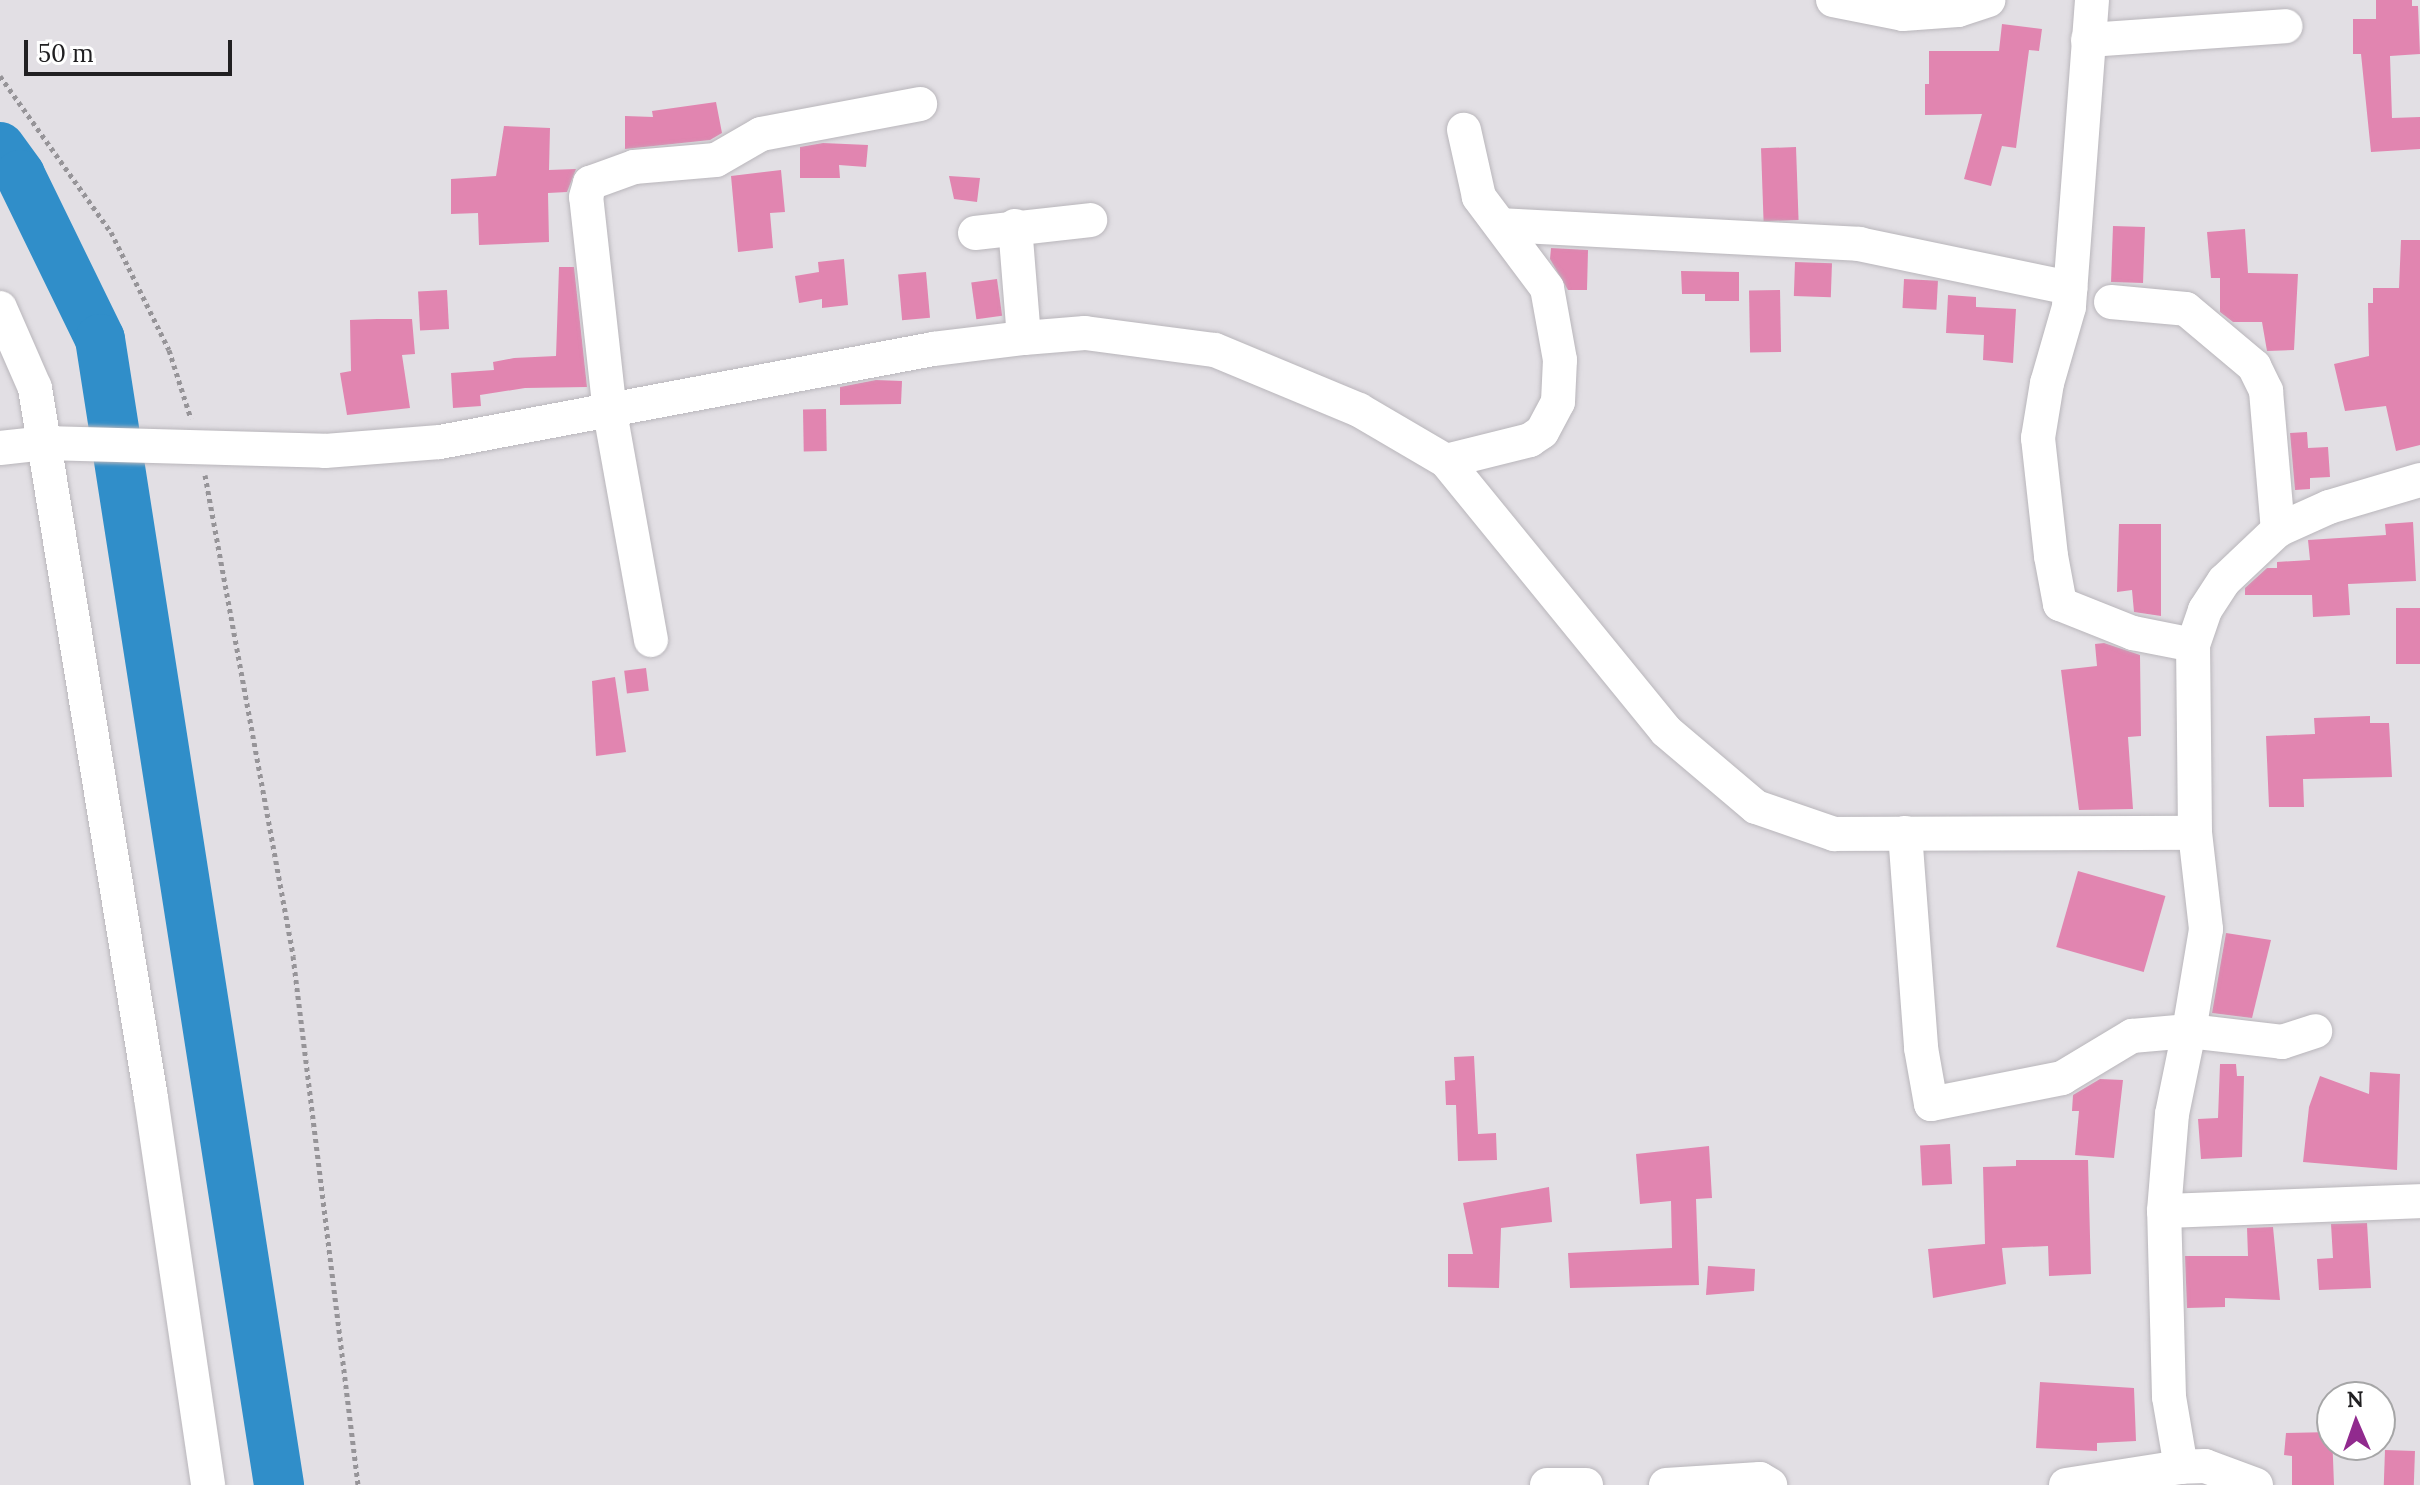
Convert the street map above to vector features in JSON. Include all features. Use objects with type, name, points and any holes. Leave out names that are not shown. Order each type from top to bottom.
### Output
[{"type":"street","points":[[1833,0],[1903,14],[1958,10],[1988,0]]},
{"type":"street","points":[[2092,0],[2070,288],[2038,438],[2060,604],[2133,633],[2193,645]]},
{"type":"street","points":[[2088,40],[2286,26]]},
{"type":"street","points":[[651,640],[610,413],[586,197],[590,183],[634,167],[716,160],[761,134],[920,104]]},
{"type":"street","points":[[1446,461],[1530,440],[1542,432],[1558,402],[1560,360],[1547,288],[1479,197],[1464,130]]},
{"type":"street","points":[[975,233],[1015,226],[1090,220]]},
{"type":"street","points":[[1501,225],[1859,244],[2070,288]]},
{"type":"street","points":[[1015,226],[1024,338]]},
{"type":"street","points":[[2111,302],[2186,309],[2254,366],[2266,391],[2278,530]]},
{"type":"street","points":[[0,308],[14,330],[35,388],[49,443],[208,1485]]},
{"type":"street","points":[[0,448],[49,443],[325,451],[440,442],[610,413],[933,349],[1024,338],[1085,333],[1215,350],[1359,410],[1446,461],[1666,731],[1756,807],[1834,834],[2195,833]]},
{"type":"street","points":[[2181,1467],[2169,1397],[2164,1211],[2172,1114],[2206,929],[2195,833],[2193,645],[2205,610],[2224,581],[2278,530],[2329,507],[2420,480]]},
{"type":"street","points":[[1905,833],[1921,1048],[1931,1104],[2062,1078],[2132,1036],[2189,1031],[2282,1042],[2315,1031]]},
{"type":"street","points":[[2164,1211],[2420,1201]]},
{"type":"street","points":[[2066,1485],[2126,1481],[2181,1467],[2205,1466],[2256,1485]]},
{"type":"street","points":[[1666,1485],[1760,1479],[1770,1485]]},
{"type":"street","points":[[1547,1485],[1586,1485]]},
{"type":"path","points":[[0,76],[111,232],[169,350],[193,449],[293,956],[358,1485]]},
{"type":"building","points":[[2376,0],[2412,0],[2412,6],[2418,6],[2420,54],[2390,56],[2392,118],[2420,117],[2420,149],[2371,152],[2361,54],[2353,54],[2353,19],[2376,19]]},
{"type":"building","points":[[2002,24],[2042,29],[2039,51],[2029,50],[2016,148],[2002,146],[1991,186],[1964,179],[1982,114],[1925,115],[1925,84],[1929,84],[1929,51],[1999,51]]},
{"type":"building","points":[[716,102],[722,133],[710,140],[625,149],[625,116],[653,117],[652,111]]},
{"type":"building","points":[[504,126],[550,128],[549,170],[576,169],[567,192],[548,193],[549,242],[479,245],[478,213],[451,214],[451,179],[496,176]]},
{"type":"building","points":[[823,143],[868,145],[866,167],[839,165],[840,178],[800,178],[800,147]]},
{"type":"building","points":[[1796,147],[1799,220],[1764,221],[1761,148]]},
{"type":"building","points":[[781,170],[785,212],[770,213],[773,248],[738,252],[731,176]]},
{"type":"building","points":[[949,176],[980,178],[977,202],[954,199]]},
{"type":"building","points":[[2113,226],[2145,227],[2143,283],[2111,282]]},
{"type":"building","points":[[2245,229],[2248,273],[2298,274],[2294,350],[2267,351],[2262,322],[2233,322],[2220,312],[2220,278],[2211,278],[2207,232]]},
{"type":"building","points":[[2401,240],[2420,240],[2420,445],[2396,451],[2386,406],[2345,411],[2334,364],[2369,356],[2368,303],[2373,303],[2373,288],[2399,288]]},
{"type":"building","points":[[1551,248],[1588,250],[1587,290],[1568,290],[1550,259]]},
{"type":"building","points":[[844,259],[848,305],[822,308],[822,299],[799,303],[795,276],[819,272],[818,262]]},
{"type":"building","points":[[1795,262],[1832,263],[1831,297],[1794,296]]},
{"type":"building","points":[[559,267],[574,267],[587,387],[525,388],[480,395],[481,406],[453,408],[451,373],[494,370],[493,362],[514,358],[556,356]]},
{"type":"building","points":[[1681,271],[1739,272],[1739,301],[1705,301],[1705,294],[1682,294]]},
{"type":"building","points":[[926,272],[930,318],[902,320],[898,274]]},
{"type":"building","points":[[997,279],[1002,316],[976,319],[971,283]]},
{"type":"building","points":[[1904,279],[1938,281],[1936,310],[1902,308]]},
{"type":"building","points":[[447,290],[449,329],[420,330],[418,292]]},
{"type":"building","points":[[1780,290],[1781,352],[1750,353],[1749,291]]},
{"type":"building","points":[[1948,295],[1976,297],[1976,307],[2016,309],[2013,363],[1983,360],[1984,335],[1946,333]]},
{"type":"building","points":[[412,319],[415,354],[402,355],[410,408],[347,415],[340,373],[351,371],[350,320]]},
{"type":"building","points":[[876,380],[902,381],[901,404],[840,405],[840,387]]},
{"type":"building","points":[[803,409],[826,409],[827,451],[804,451]]},
{"type":"building","points":[[2307,432],[2308,448],[2328,447],[2330,477],[2310,478],[2310,489],[2295,490],[2290,433]]},
{"type":"building","points":[[2413,522],[2416,581],[2348,584],[2350,615],[2313,617],[2312,595],[2245,595],[2245,588],[2267,568],[2277,568],[2277,562],[2310,560],[2308,540],[2386,535],[2385,524]]},
{"type":"building","points":[[2119,524],[2161,524],[2161,616],[2134,612],[2132,590],[2117,592]]},
{"type":"building","points":[[2396,608],[2420,608],[2420,664],[2396,664]]},
{"type":"building","points":[[2104,643],[2140,655],[2141,736],[2128,737],[2133,809],[2079,810],[2061,670],[2097,666],[2095,644]]},
{"type":"building","points":[[646,668],[649,691],[627,694],[624,671]]},
{"type":"building","points":[[615,677],[626,752],[596,756],[592,681]]},
{"type":"building","points":[[2370,716],[2370,723],[2389,723],[2392,777],[2303,779],[2304,807],[2269,807],[2266,736],[2315,734],[2314,718]]},
{"type":"building","points":[[2078,871],[2165,896],[2144,972],[2056,947]]},
{"type":"building","points":[[2226,933],[2271,940],[2252,1018],[2212,1013]]},
{"type":"building","points":[[1474,1056],[1478,1134],[1496,1133],[1497,1160],[1458,1161],[1456,1105],[1446,1105],[1445,1081],[1455,1080],[1454,1057]]},
{"type":"building","points":[[2220,1064],[2236,1064],[2237,1076],[2244,1076],[2242,1157],[2201,1159],[2198,1119],[2218,1118]]},
{"type":"building","points":[[2370,1072],[2400,1074],[2397,1170],[2303,1162],[2309,1107],[2320,1076],[2369,1094]]},
{"type":"building","points":[[2100,1079],[2123,1080],[2114,1158],[2075,1155],[2079,1111],[2072,1111],[2073,1095]]},
{"type":"building","points":[[1950,1144],[1952,1184],[1922,1186],[1920,1146]]},
{"type":"building","points":[[1709,1146],[1712,1198],[1696,1199],[1699,1285],[1570,1288],[1568,1253],[1672,1248],[1671,1201],[1640,1204],[1636,1154]]},
{"type":"building","points":[[2016,1160],[2088,1160],[2091,1274],[2049,1276],[2048,1246],[2002,1248],[2006,1284],[1933,1298],[1928,1249],[1985,1244],[1983,1167],[2016,1166]]},
{"type":"building","points":[[1549,1187],[1552,1222],[1501,1228],[1499,1288],[1448,1287],[1448,1254],[1473,1254],[1463,1203]]},
{"type":"building","points":[[2367,1223],[2371,1288],[2319,1290],[2317,1259],[2333,1258],[2331,1224]]},
{"type":"building","points":[[2273,1227],[2280,1300],[2225,1298],[2225,1307],[2187,1308],[2185,1256],[2248,1256],[2247,1228]]},
{"type":"building","points":[[1708,1266],[1755,1269],[1754,1291],[1706,1295]]},
{"type":"building","points":[[2040,1382],[2134,1388],[2136,1441],[2097,1443],[2097,1451],[2036,1448]]},
{"type":"building","points":[[2316,1432],[2316,1461],[2333,1461],[2334,1485],[2292,1485],[2292,1456],[2284,1455],[2286,1433]]},
{"type":"building","points":[[2396,1450],[2415,1451],[2414,1485],[2384,1485],[2385,1461],[2396,1461]]},
{"type":"waterway","points":[[0,147],[20,175],[100,339],[279,1485]]}]
